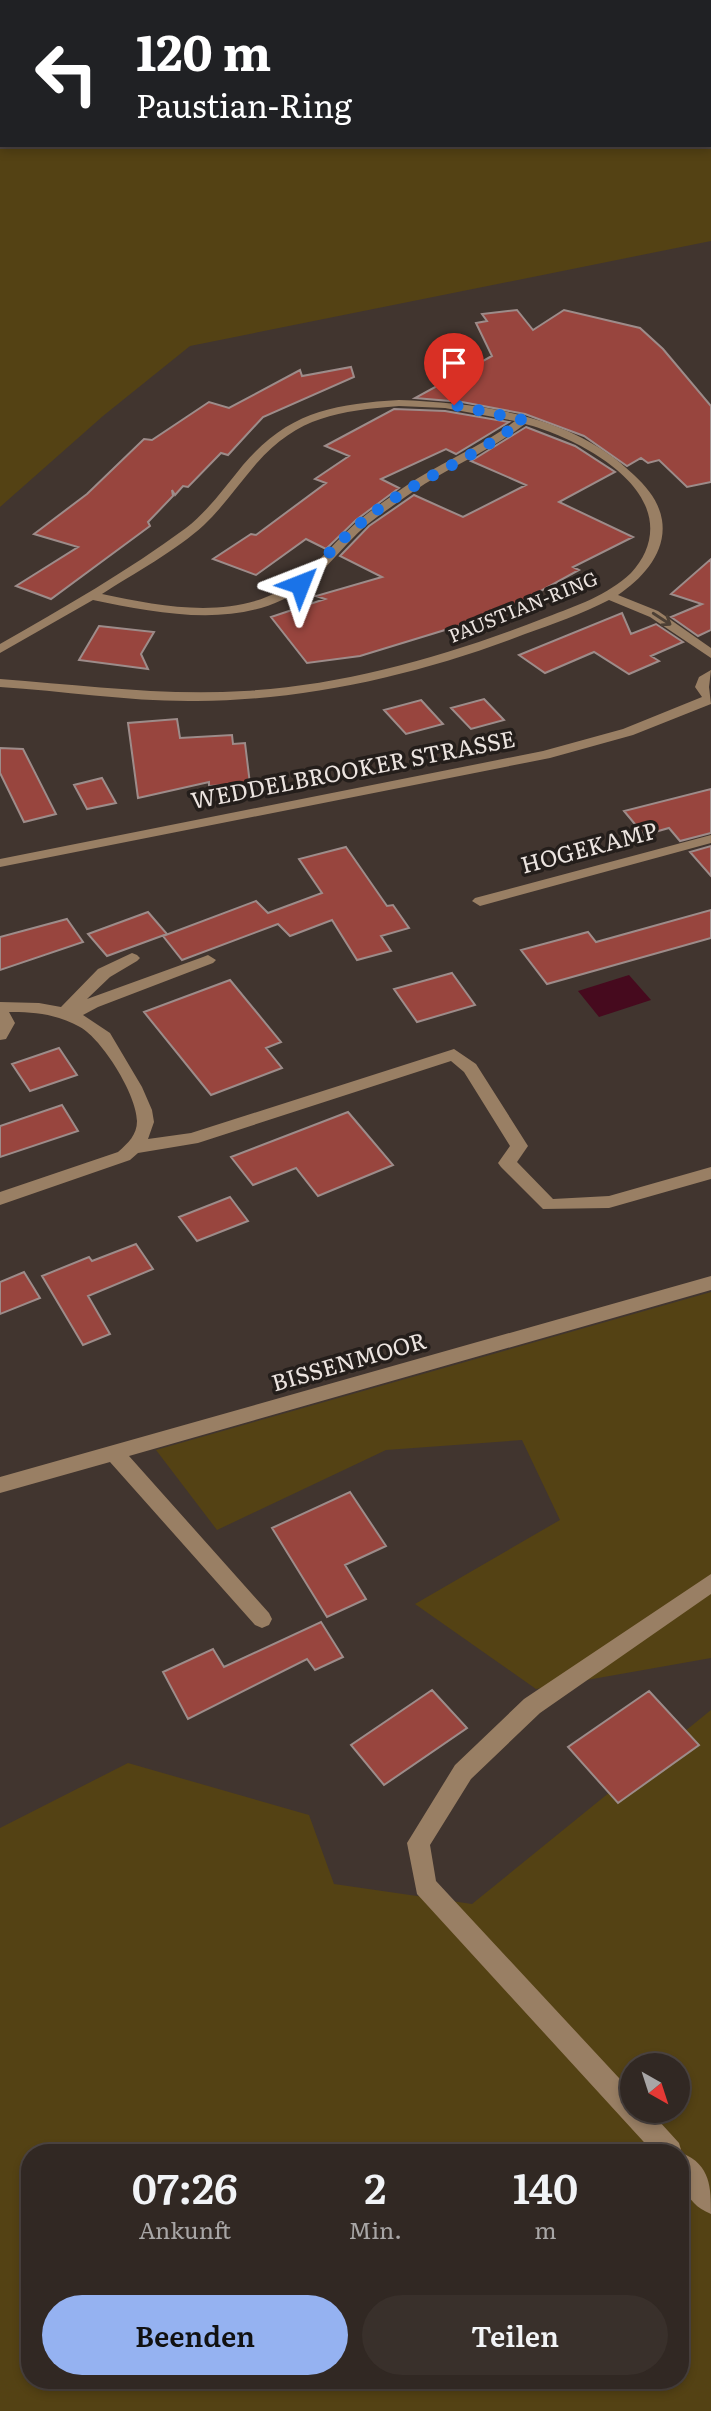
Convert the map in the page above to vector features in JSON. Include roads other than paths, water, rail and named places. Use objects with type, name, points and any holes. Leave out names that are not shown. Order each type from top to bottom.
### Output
[{"type":"street","name":"PAUSTIAN-RING","points":[[0,649],[93,596],[197,524],[273,437],[317,414],[379,402],[454,405],[523,420],[589,444],[628,471],[654,505],[657,540],[644,566],[608,595],[493,643],[403,671],[303,691],[200,697],[0,683]]},
{"type":"street","points":[[93,596],[156,609],[201,614],[257,605],[300,584],[362,521],[434,474],[498,439],[523,420]]},
{"type":"street","points":[[608,595],[654,614],[711,654]]},
{"type":"street","name":"WEDDELBROOKER STRASSE","points":[[0,863],[545,755],[628,732],[710,700],[702,687],[704,680],[711,674]]},
{"type":"street","name":"HOGEKAMP","points":[[480,901],[711,839]]},
{"type":"street","points":[[67,1014],[104,973],[132,958]]},
{"type":"street","points":[[67,1014],[208,960]]},
{"type":"street","points":[[0,1035],[7,1023],[0,1008],[28,1005],[67,1014],[100,1032],[144,1104],[143,1135],[136,1147],[124,1156],[0,1199]]},
{"type":"street","points":[[136,1147],[192,1139],[454,1054],[470,1068],[519,1146],[508,1163],[549,1205],[609,1202],[711,1173]]},
{"type":"street","name":"BISSENMOOR","points":[[0,1485],[711,1283]]},
{"type":"street","points":[[114,1453],[262,1619]]},
{"type":"street","points":[[663,2144],[425,1886],[418,1843],[463,1772],[532,1706],[711,1583]]},
{"type":"street","points":[[689,2175],[711,2201]]}]
